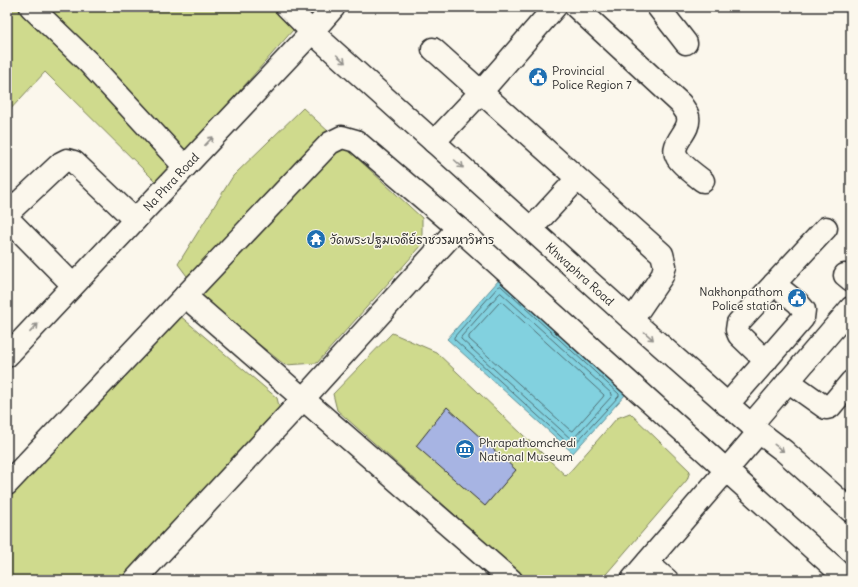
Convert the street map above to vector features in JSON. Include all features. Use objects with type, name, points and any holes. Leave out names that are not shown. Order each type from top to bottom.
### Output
[{"type":"main road","points":[[32,7],[88,62],[185,167]]},
{"type":"main road","name":"Khwaphra Road","points":[[287,7],[312,32],[727,405],[784,451],[851,511]]},
{"type":"main road","name":"Na Phra Road","points":[[7,356],[334,7]]},
{"type":"main road","points":[[434,142],[481,92],[555,7]]},
{"type":"main road","points":[[576,7],[680,104],[688,116],[688,128],[677,144],[675,152],[678,158],[703,181]]},
{"type":"main road","points":[[658,7],[686,43]]},
{"type":"main road","points":[[433,49],[662,254],[664,266],[662,276],[632,320]]},
{"type":"main road","points":[[7,484],[330,143],[342,137],[356,141],[458,228],[848,580]]},
{"type":"main road","points":[[74,285],[11,222],[8,216],[11,210],[61,163],[67,160],[74,162],[135,220]]},
{"type":"main road","points":[[531,229],[577,179]]},
{"type":"main road","points":[[136,580],[458,228]]},
{"type":"main road","points":[[766,361],[739,334],[737,330],[738,323],[826,228]]},
{"type":"main road","points":[[727,405],[803,318],[804,310],[774,284]]},
{"type":"main road","points":[[186,296],[511,580]]},
{"type":"main road","points":[[632,580],[726,471],[788,381],[851,308]]},
{"type":"main road","points":[[788,381],[826,408],[830,407],[851,382]]},
{"type":"main road","points":[[647,562],[667,580]]},
{"type":"green space","points":[[7,7],[270,7],[293,30],[158,184],[45,72],[7,113]]},
{"type":"green space","points":[[303,108],[422,218],[422,245],[317,363],[285,365],[207,303],[178,264],[233,176]]},
{"type":"green space","points":[[179,315],[277,398],[281,414],[121,580],[7,580],[7,495]]},
{"type":"green space","points":[[392,333],[436,352],[566,476],[617,418],[630,413],[690,471],[687,480],[601,580],[528,580],[337,410],[333,394]]},
{"type":"water","points":[[499,280],[626,394],[573,453],[447,339]]},
{"type":"building","points":[[447,407],[516,470],[485,506],[416,446]]},
{"type":"place","name":"Provincial Police Region 7","points":[[538,77]]},
{"type":"place","name":"วัดพระปฐมเจดีย์ราชวรมหาวิหาร","points":[[316,239]]},
{"type":"place","name":"Nakhonpathom Police station","points":[[797,298]]},
{"type":"place","name":"Phrapathomchedi National Museum","points":[[465,449]]}]
